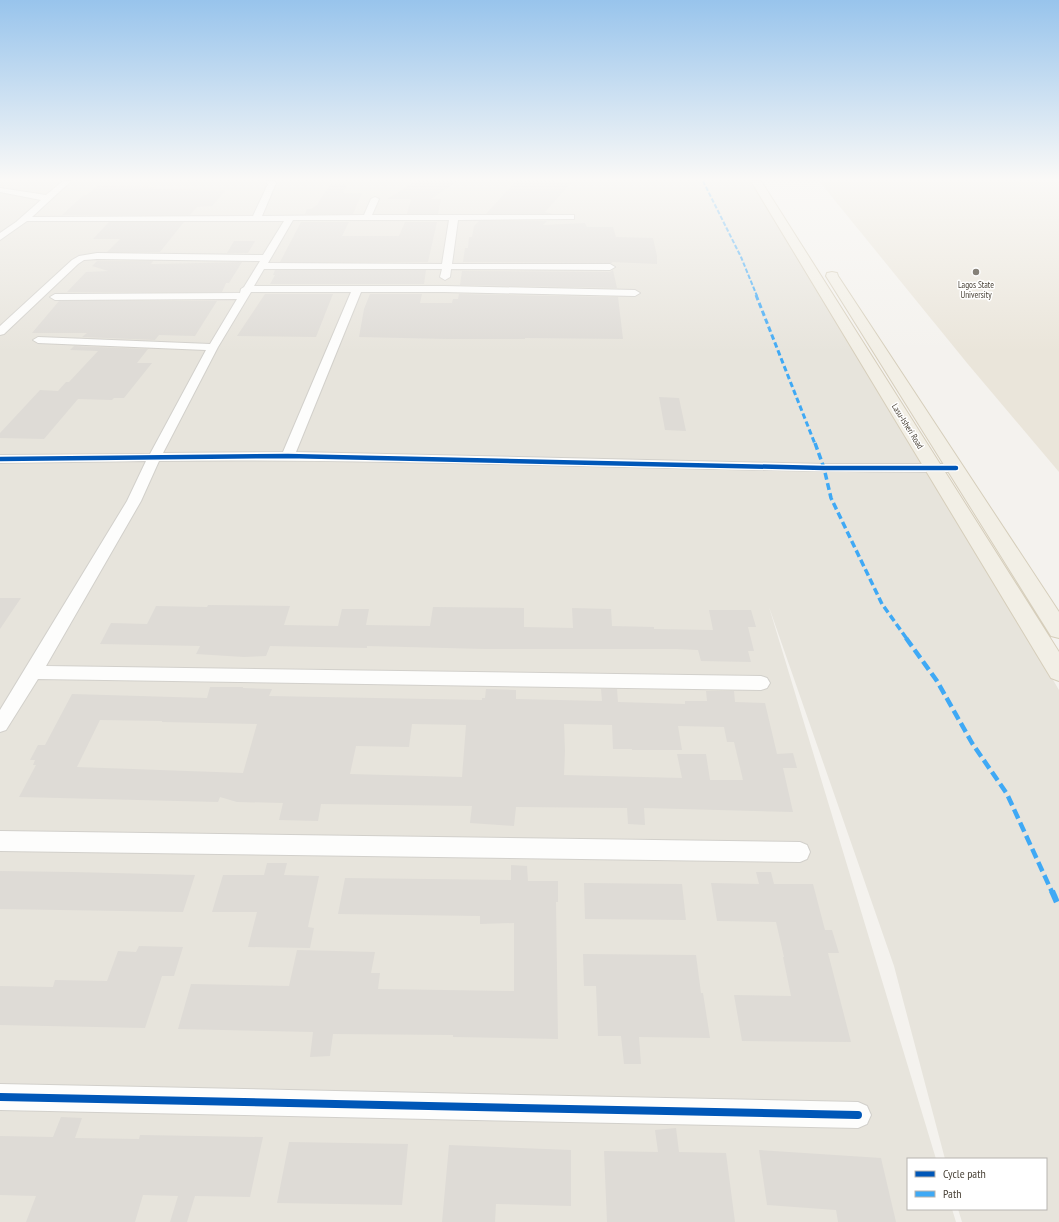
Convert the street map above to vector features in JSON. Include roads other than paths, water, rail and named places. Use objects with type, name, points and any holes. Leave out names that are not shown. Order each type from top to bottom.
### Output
[{"type":"main road","name":"Lasu-Isheri Road","points":[[791,238],[1059,672]]},
{"type":"main road","name":"Lasu-Isheri Road","points":[[808,238],[1059,630]]},
{"type":"street","points":[[0,725],[134,501],[155,457],[213,347],[278,238]]},
{"type":"street","points":[[444,289],[451,238]]},
{"type":"street","points":[[0,332],[75,262],[82,258],[96,256],[446,267],[610,267]]},
{"type":"street","points":[[288,456],[357,289]]},
{"type":"street","points":[[55,296],[244,293],[357,289],[444,289],[635,293]]},
{"type":"street","points":[[38,340],[213,347]]},
{"type":"street","points":[[0,459],[288,456],[667,465],[935,469],[956,468]]},
{"type":"street","points":[[33,672],[761,683]]},
{"type":"street","points":[[0,841],[800,852]]},
{"type":"street","points":[[0,1097],[858,1115]]},
{"type":"place","name":"Lagos State University","points":[[976,272]]}]
